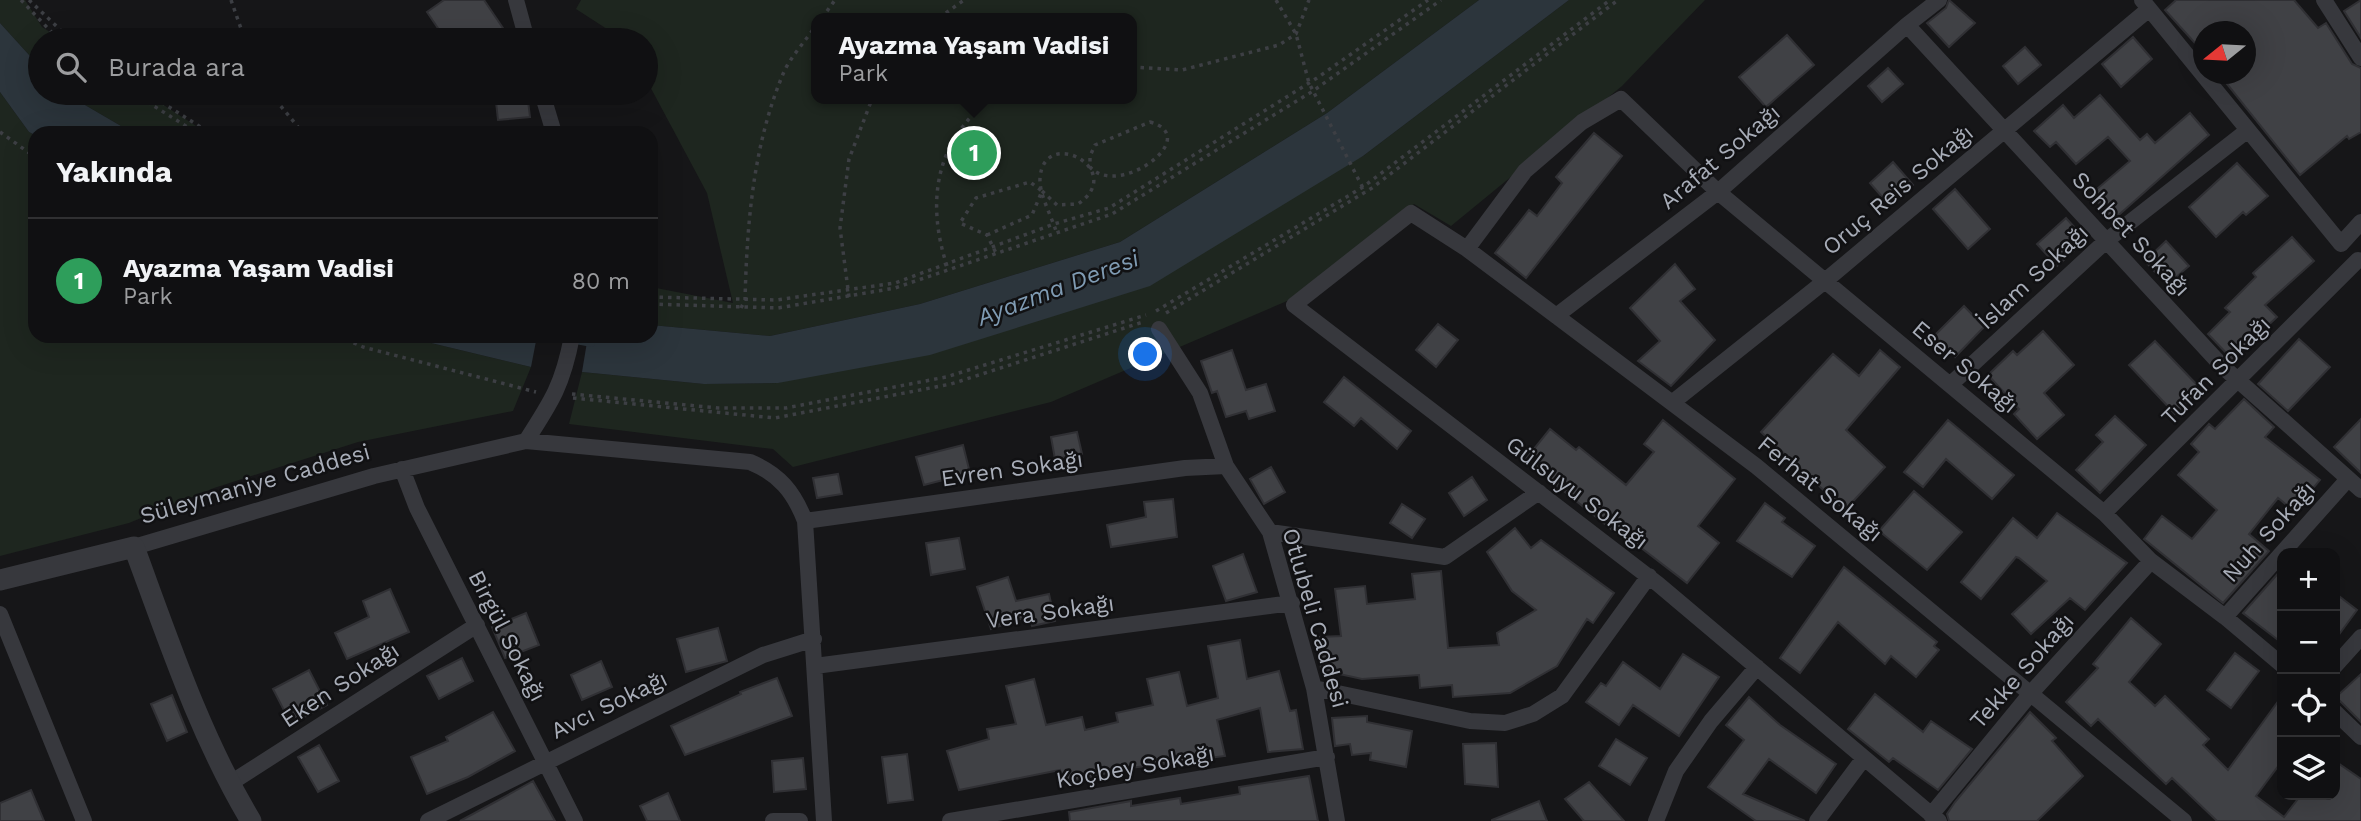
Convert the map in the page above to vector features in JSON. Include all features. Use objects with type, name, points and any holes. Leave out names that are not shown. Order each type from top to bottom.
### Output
[{"type":"street","points":[[516,0],[524,28]]},
{"type":"street","points":[[1908,25],[1939,0]]},
{"type":"street","points":[[2324,0],[2361,58]]},
{"type":"street","points":[[2145,5],[2342,244],[2360,261]]},
{"type":"street","name":"Oruç Reis Sokağı","points":[[1673,402],[1825,281],[2004,130],[2145,5]]},
{"type":"street","name":"Sohbet Sokağı","points":[[1908,25],[2239,382],[2361,490]]},
{"type":"street","name":"Arafat Sokağı","points":[[1556,316],[1718,192],[1908,25]]},
{"type":"street","name":"Eser Sokağı","points":[[1467,249],[1525,170],[1582,122],[1621,99],[1718,192],[2104,513],[2151,561],[2277,661]]},
{"type":"street","points":[[546,105],[552,126]]},
{"type":"street","name":"İslam Sokağı","points":[[1951,384],[2106,241],[2248,130]]},
{"type":"street","name":"Ferhat Sokağı","points":[[1411,213],[1467,249],[1756,466],[2184,821]]},
{"type":"street","name":"Gülsuyu Sokağı","points":[[1411,213],[1294,305],[1649,576],[1935,818]]},
{"type":"street","points":[[2342,244],[2361,222]]},
{"type":"street","name":"Tufan Sokağı","points":[[2104,513],[2360,261]]},
{"type":"street","name":"Otlubeli Caddesi","points":[[1154,323],[1200,393],[1226,466],[1270,532],[1314,688],[1340,820]]},
{"type":"street","points":[[526,441],[556,394],[564,375],[571,343]]},
{"type":"street","name":"Süleymaniye Caddesi","points":[[0,580],[134,547],[402,469],[526,441],[750,461],[765,468],[788,487],[805,521]]},
{"type":"street","name":"Evren Sokağı","points":[[805,521],[1185,468],[1226,466]]},
{"type":"street","name":"Birgül Sokağı","points":[[402,469],[417,508],[575,821]]},
{"type":"street","name":"Nuh Sokağı","points":[[2225,617],[2348,479]]},
{"type":"street","points":[[1270,532],[1445,557],[1539,492]]},
{"type":"street","points":[[805,521],[824,821]]},
{"type":"street","points":[[134,547],[178,666],[229,784],[251,821]]},
{"type":"street","name":"Tekke Sokağı","points":[[1935,818],[2031,693],[2151,561]]},
{"type":"street","points":[[1314,688],[1470,721],[1504,723],[1533,714],[1562,696],[1649,576]]},
{"type":"street","name":"Vera Sokağı","points":[[815,666],[1292,603]]},
{"type":"street","points":[[0,614],[84,821]]},
{"type":"street","name":"Eken Sokağı","points":[[229,784],[477,625]]},
{"type":"street","points":[[2340,660],[2361,637]]},
{"type":"street","name":"Avcı Sokağı","points":[[428,821],[763,655],[814,639]]},
{"type":"street","points":[[1656,821],[1676,771],[1711,721],[1757,667]]},
{"type":"street","points":[[2340,717],[2361,737]]},
{"type":"street","name":"Koçbey Sokağı","points":[[950,821],[1328,757]]},
{"type":"street","points":[[1817,821],[1864,758]]},
{"type":"street","points":[[773,821],[800,821]]},
{"type":"path","points":[[21,0],[48,28]]},
{"type":"path","points":[[29,0],[58,28]]},
{"type":"path","points":[[231,0],[242,28]]},
{"type":"path","points":[[946,13],[964,0]]},
{"type":"path","points":[[1276,0],[1296,34],[1309,83],[1364,190]]},
{"type":"path","points":[[1137,67],[1182,71],[1279,45],[1296,34],[1309,0]]},
{"type":"path","points":[[658,297],[776,300],[895,283],[1054,224],[1110,208],[1309,83],[1428,0]]},
{"type":"path","points":[[658,304],[778,307],[895,289],[1056,231],[1112,214],[1313,91],[1441,0]]},
{"type":"path","points":[[354,343],[531,392],[718,408],[775,408],[946,377],[1154,313],[1364,190],[1610,0]]},
{"type":"path","points":[[556,394],[775,418],[951,384],[1154,323],[1364,190],[1618,0]]},
{"type":"path","points":[[741,308],[745,300],[747,219],[758,156],[784,72],[811,34]]},
{"type":"path","points":[[849,297],[846,291],[840,228],[849,159],[870,104]]},
{"type":"path","points":[[951,269],[946,265],[938,228],[937,177],[953,140],[986,104]]},
{"type":"path","points":[[152,105],[186,126]]},
{"type":"path","points":[[166,105],[199,126]]},
{"type":"path","points":[[280,105],[297,126]]},
{"type":"path","points":[[996,253],[987,235],[960,223],[976,198],[1030,182],[1042,191],[1057,205],[1078,204],[1092,190],[1090,167],[1092,150],[1100,142],[1144,123],[1156,124],[1164,132],[1166,149],[1158,158],[1115,178],[1104,178],[1090,167],[1076,155],[1059,154],[1051,158],[1041,173],[1042,191],[1056,231]]},
{"type":"path","points":[[0,132],[28,152]]},
{"type":"path","points":[[987,235],[1032,215],[1042,191]]},
{"type":"shaded area","points":[[0,0],[25,0],[44,28],[28,28],[28,54],[0,23]]},
{"type":"shaded area","points":[[581,0],[1479,0],[1327,113],[1120,242],[920,304],[770,336],[658,326],[658,288],[733,303],[707,193],[658,101],[658,28],[605,28],[576,9]]},
{"type":"shaded area","points":[[1569,0],[1705,0],[1622,86],[1451,226],[1414,204],[1287,301],[1051,402],[793,467],[773,449],[569,424],[582,372],[704,384],[778,383],[1363,156]]},
{"type":"shaded area","points":[[0,92],[28,131],[28,343],[431,343],[531,367],[513,411],[358,442],[214,488],[129,523],[0,556]]},
{"type":"shaded area","points":[[85,105],[164,105],[196,126],[121,126]]},
{"type":"water","points":[[1479,0],[1569,0],[1363,156],[1150,286],[930,355],[778,383],[704,384],[582,372],[587,343],[658,343],[658,326],[770,336],[920,304],[1120,242],[1327,113]]},
{"type":"water","points":[[0,23],[28,54],[28,105],[85,105],[121,126],[28,126],[28,131],[0,92]]},
{"type":"water","points":[[431,343],[536,343],[531,367]]},
{"type":"building","points":[[444,0],[484,0],[503,28],[438,28],[427,12]]},
{"type":"building","points":[[1949,0],[1975,23],[1949,47],[1927,23],[1946,8]]},
{"type":"building","points":[[2176,0],[2294,0],[2318,28],[2326,23],[2352,64],[2361,68],[2361,132],[2349,139],[2347,136],[2300,175],[2227,84],[2256,84],[2256,21],[2193,21],[2193,41],[2165,10]]},
{"type":"building","points":[[2361,0],[2361,38],[2344,11]]},
{"type":"building","points":[[1787,35],[1814,65],[1766,107],[1739,77]]},
{"type":"building","points":[[2133,37],[2152,59],[2121,87],[2102,64]]},
{"type":"building","points":[[2025,47],[2041,65],[2018,84],[2003,66]]},
{"type":"building","points":[[1888,68],[1903,84],[1882,102],[1868,86]]},
{"type":"building","points":[[2100,95],[2140,140],[2147,134],[2155,143],[2190,113],[2209,135],[2113,220],[2091,194],[2130,161],[2108,137],[2076,164],[2056,142],[2050,147],[2034,131],[2063,105],[2074,118]]},
{"type":"building","points":[[496,105],[528,105],[530,117],[498,120]]},
{"type":"building","points":[[1594,133],[1622,156],[1526,278],[1495,253],[1529,210],[1537,216],[1562,183],[1556,177]]},
{"type":"building","points":[[1893,162],[1913,185],[1890,206],[1870,183]]},
{"type":"building","points":[[2237,163],[2268,196],[2246,215],[2243,212],[2216,237],[2189,207]]},
{"type":"building","points":[[1955,189],[1990,229],[1968,249],[1933,209]]},
{"type":"building","points":[[2066,218],[2086,240],[2057,266],[2037,244]]},
{"type":"building","points":[[2292,237],[2314,261],[2265,305],[2277,317],[2232,359],[2208,334],[2230,312],[2225,308],[2256,277],[2253,273]]},
{"type":"building","points":[[2166,241],[2189,266],[2167,285],[2145,261]]},
{"type":"building","points":[[1675,264],[1695,289],[1680,301],[1715,340],[1671,386],[1638,361],[1660,341],[1630,308]]},
{"type":"building","points":[[1964,306],[1984,327],[1955,357],[1934,336]]},
{"type":"building","points":[[1438,324],[1458,340],[1436,367],[1416,350]]},
{"type":"building","points":[[2043,331],[2074,365],[2044,393],[2064,415],[2037,439],[2014,414],[2019,409],[1988,375],[2013,351],[2017,355]]},
{"type":"building","points":[[2299,339],[2330,367],[2288,411],[2258,384]]},
{"type":"building","points":[[2155,341],[2201,389],[2175,414],[2129,365]]},
{"type":"building","points":[[1232,350],[1246,390],[1266,384],[1275,411],[1249,419],[1246,411],[1226,417],[1217,391],[1212,393],[1201,361]]},
{"type":"building","points":[[1880,350],[1900,367],[1846,430],[1885,467],[1845,510],[1761,432],[1833,354],[1859,376]]},
{"type":"building","points":[[1344,377],[1411,431],[1397,449],[1361,418],[1354,426],[1324,402]]},
{"type":"building","points":[[2244,399],[2274,427],[2265,437],[2320,480],[2294,511],[2278,498],[2249,534],[2269,551],[2223,603],[2144,539],[2162,516],[2192,539],[2217,510],[2178,475],[2199,452],[2191,444],[2209,424],[2215,429]]},
{"type":"building","points":[[2115,416],[2146,445],[2100,493],[2076,470],[2103,442],[2096,435]]},
{"type":"building","points":[[2361,419],[2361,473],[2334,447]]},
{"type":"building","points":[[1663,420],[1735,479],[1698,526],[1719,543],[1687,583],[1623,534],[1621,537],[1525,460],[1550,429],[1576,450],[1579,447],[1626,485],[1654,452],[1644,444]]},
{"type":"building","points":[[1948,420],[2014,475],[1992,499],[1946,459],[1923,487],[1904,472]]},
{"type":"building","points":[[1077,432],[1082,454],[1055,459],[1051,437]]},
{"type":"building","points":[[963,445],[970,473],[924,485],[916,457]]},
{"type":"building","points":[[1271,467],[1285,492],[1264,504],[1250,479]]},
{"type":"building","points":[[838,474],[842,494],[817,498],[813,478]]},
{"type":"building","points":[[1472,477],[1487,500],[1464,516],[1449,493]]},
{"type":"building","points":[[1914,491],[1962,532],[1927,570],[1879,531]]},
{"type":"building","points":[[1173,499],[1177,537],[1111,547],[1107,525],[1146,517],[1144,502]]},
{"type":"building","points":[[1765,503],[1785,518],[1782,522],[1815,546],[1792,577],[1737,541]]},
{"type":"building","points":[[1402,504],[1425,519],[1412,538],[1390,523]]},
{"type":"building","points":[[2057,513],[2127,563],[2085,610],[2070,598],[2031,634],[2012,614],[2047,581],[2019,558],[2016,557],[1981,599],[1961,582],[2013,518],[2037,538]]},
{"type":"building","points":[[1515,528],[1531,548],[1541,540],[1614,593],[1593,623],[1587,619],[1557,666],[1510,693],[1453,697],[1452,685],[1420,688],[1419,675],[1362,679],[1321,670],[1319,637],[1341,636],[1335,589],[1365,586],[1367,604],[1415,599],[1412,574],[1441,571],[1448,648],[1499,645],[1497,633],[1536,610],[1512,591],[1487,552]]},
{"type":"building","points":[[959,538],[965,569],[931,575],[926,543]]},
{"type":"building","points":[[1243,554],[1257,592],[1226,601],[1213,566]]},
{"type":"building","points":[[1844,567],[1937,642],[1934,646],[1939,650],[1916,677],[1891,656],[1885,664],[1838,622],[1800,673],[1780,658]]},
{"type":"building","points":[[2277,575],[2277,639],[2243,613]]},
{"type":"building","points":[[1008,577],[1016,601],[1049,594],[1055,621],[1032,626],[1029,616],[991,629],[977,587]]},
{"type":"building","points":[[390,589],[409,632],[347,659],[335,633],[369,617],[363,601]]},
{"type":"building","points":[[2340,597],[2357,610],[2340,633]]},
{"type":"building","points":[[526,613],[539,645],[505,658],[492,627]]},
{"type":"building","points":[[2131,618],[2161,644],[2129,682],[2155,706],[2165,696],[2209,739],[2203,745],[2228,770],[2277,703],[2277,768],[2256,796],[2284,817],[2297,800],[2340,800],[2340,764],[2361,779],[2361,821],[2217,821],[2172,778],[2166,784],[2098,719],[2091,726],[2066,702],[2098,668],[2093,664]]},
{"type":"building","points":[[718,628],[727,661],[686,672],[677,639]]},
{"type":"building","points":[[1240,640],[1247,679],[1279,671],[1290,711],[1296,710],[1303,749],[1268,752],[1260,708],[1217,720],[1225,756],[1130,768],[1062,783],[1060,770],[959,790],[947,751],[989,739],[987,729],[1016,724],[1006,686],[1034,679],[1046,725],[1082,717],[1085,730],[1118,722],[1116,713],[1153,705],[1147,679],[1179,672],[1187,706],[1218,698],[1208,646]]},
{"type":"building","points":[[2235,653],[2259,671],[2231,708],[2207,690]]},
{"type":"building","points":[[1683,654],[1719,677],[1679,736],[1633,705],[1619,725],[1586,702],[1601,683],[1606,686],[1623,662],[1660,689]]},
{"type":"building","points":[[462,658],[473,681],[439,699],[427,676]]},
{"type":"building","points":[[601,661],[612,687],[582,700],[571,675]]},
{"type":"building","points":[[309,670],[327,705],[291,724],[273,689]]},
{"type":"building","points":[[2361,674],[2361,722],[2340,701],[2340,693]]},
{"type":"building","points":[[777,678],[792,716],[685,755],[671,726],[741,694],[740,692]]},
{"type":"building","points":[[1875,694],[1923,732],[1931,721],[1972,749],[1938,790],[1893,758],[1889,762],[1848,729]]},
{"type":"building","points":[[172,695],[187,732],[167,741],[151,704]]},
{"type":"building","points":[[1749,697],[1780,725],[1836,764],[1816,793],[1769,759],[1743,794],[1805,821],[1756,821],[1708,787],[1744,740],[1726,725]]},
{"type":"building","points":[[493,712],[515,751],[468,777],[427,794],[411,757],[448,741],[446,737]]},
{"type":"building","points":[[2030,712],[2056,738],[2052,741],[2083,776],[2037,821],[1949,821],[1947,814],[1955,802]]},
{"type":"building","points":[[1367,716],[1367,722],[1412,731],[1406,767],[1370,760],[1371,753],[1352,755],[1350,744],[1335,746],[1332,718]]},
{"type":"building","points":[[1616,739],[1647,758],[1630,785],[1599,766]]},
{"type":"building","points":[[1496,743],[1498,787],[1465,784],[1463,744]]},
{"type":"building","points":[[319,745],[339,781],[318,792],[298,757]]},
{"type":"building","points":[[907,754],[913,800],[888,803],[882,757]]},
{"type":"building","points":[[803,758],[806,789],[774,792],[772,761]]},
{"type":"building","points":[[1309,776],[1318,821],[1070,821],[1069,812],[1131,801],[1131,806],[1180,798],[1181,804],[1240,794],[1239,787]]},
{"type":"building","points":[[533,781],[555,821],[460,821],[497,801]]},
{"type":"building","points":[[1589,782],[1624,821],[1584,821],[1565,799]]},
{"type":"building","points":[[31,790],[44,821],[0,821],[0,803]]},
{"type":"building","points":[[668,793],[680,821],[647,821],[640,806]]},
{"type":"building","points":[[1539,801],[1547,821],[1492,821],[1492,820]]},
{"type":"waterway","name":"Ayazma Deresi","points":[[586,343],[592,344]]},
{"type":"place","name":"Ayazma Yaşam Vadisi","points":[[974,153]]}]
